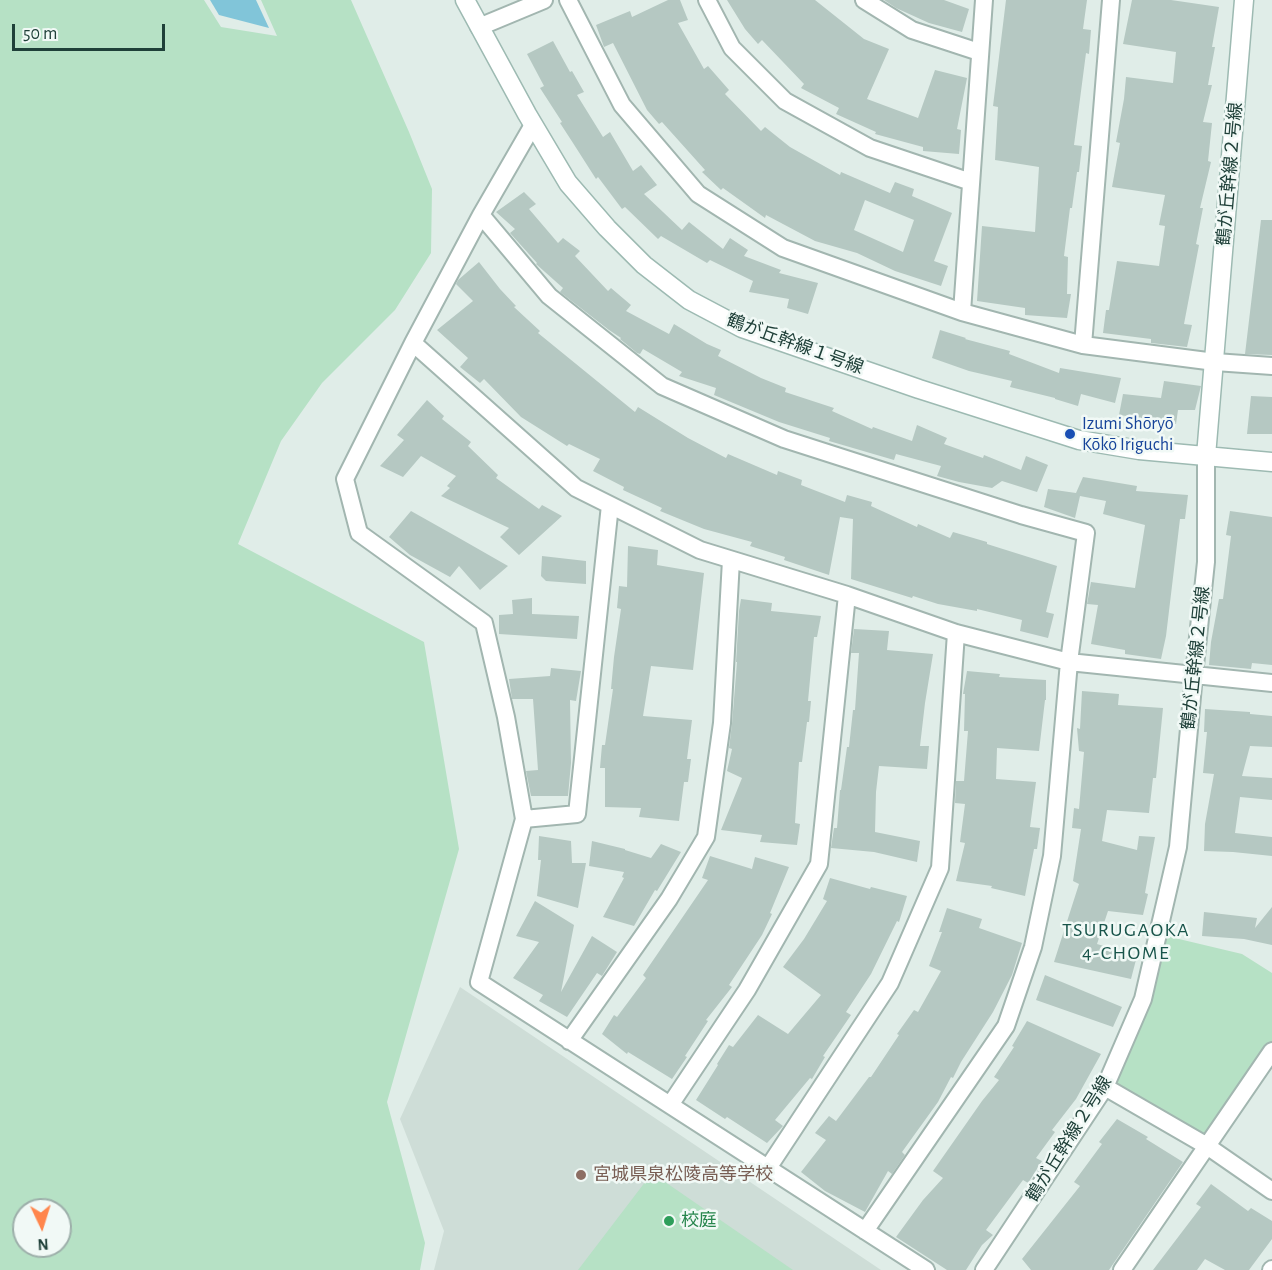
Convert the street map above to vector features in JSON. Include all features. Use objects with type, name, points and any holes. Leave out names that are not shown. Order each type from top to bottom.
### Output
[{"type":"street","name":"鶴が丘幹線１号線","points":[[465,0],[568,183],[607,228],[644,265],[689,300],[742,328],[919,389],[1079,440],[1139,450],[1272,462]]},
{"type":"street","points":[[479,27],[544,0]]},
{"type":"street","points":[[568,0],[622,105],[698,194],[783,248],[962,312],[1083,345],[1215,362],[1272,366]]},
{"type":"street","points":[[707,0],[732,48],[785,101],[870,148],[971,182]]},
{"type":"street","points":[[864,0],[912,30],[979,52]]},
{"type":"street","points":[[962,312],[984,0]]},
{"type":"street","points":[[1083,345],[1111,0]]},
{"type":"street","name":"鶴が丘幹線２号線","points":[[984,1270],[1105,1087],[1143,999],[1178,847],[1206,562],[1206,456],[1244,0]]},
{"type":"street","points":[[534,125],[481,215],[413,343],[345,479],[359,533],[484,623],[506,717],[524,819],[479,982],[926,1270]]},
{"type":"street","points":[[481,215],[549,296],[662,386],[783,439],[1021,515],[1086,533],[1069,662],[1052,856],[1033,947],[1006,1026],[866,1231]]},
{"type":"street","points":[[413,343],[576,488],[699,550],[847,595],[956,633],[1069,662],[1272,683]]},
{"type":"street","points":[[524,819],[577,814],[610,505]]},
{"type":"street","points":[[569,1041],[669,899],[706,837],[722,723],[731,560]]},
{"type":"street","points":[[670,1105],[747,990],[819,864],[847,595]]},
{"type":"street","points":[[768,1168],[890,983],[940,868],[956,633]]},
{"type":"street","points":[[1122,1270],[1272,1051]]},
{"type":"street","points":[[1105,1087],[1207,1146],[1272,1191]]},
{"type":"shaded area","name":"宮城県泉松陵高等学校","points":[[460,987],[881,1270],[434,1270],[444,1231],[400,1119]]},
{"type":"green space","points":[[0,0],[204,0],[221,27],[277,36],[261,0],[351,0],[432,189],[431,253],[395,310],[322,383],[281,441],[238,544],[424,642],[459,849],[387,1102],[425,1243],[420,1270],[0,1270]]},
{"type":"green space","points":[[1158,934],[1242,954],[1272,973],[1272,1051],[1207,1146],[1105,1087]]},
{"type":"green space","name":"校庭","points":[[652,1173],[793,1270],[578,1270]]},
{"type":"water","points":[[210,0],[256,0],[269,28],[219,15]]},
{"type":"building","points":[[668,0],[680,0],[688,20],[678,23],[704,69],[708,66],[729,90],[725,94],[761,131],[765,127],[790,147],[840,175],[841,172],[890,193],[895,182],[914,189],[912,196],[952,213],[934,261],[948,266],[941,286],[895,271],[857,253],[815,241],[766,215],[765,218],[723,188],[721,190],[702,172],[705,170],[662,122],[659,124],[647,110],[613,43],[604,47],[596,25],[630,11],[632,17]],"holes":[[[865,200],[914,220],[903,252],[854,230]]]},
{"type":"building","points":[[727,0],[815,0],[864,39],[889,49],[867,99],[918,118],[935,70],[967,78],[957,129],[961,130],[959,154],[923,151],[923,147],[875,134],[876,132],[836,114],[839,108],[801,88],[804,84],[762,40],[758,44],[745,29]]},
{"type":"building","points":[[884,0],[944,0],[969,9],[962,32],[929,23]]},
{"type":"building","points":[[1006,0],[1087,0],[1083,29],[1091,30],[1089,54],[1086,53],[1074,145],[1082,146],[1079,172],[1077,172],[1072,208],[1070,208],[1064,256],[1068,257],[1067,294],[1071,294],[1067,318],[1025,315],[1025,308],[977,301],[982,226],[1035,232],[1039,167],[995,160],[998,107],[993,106]]},
{"type":"building","points":[[1132,0],[1171,0],[1219,7],[1208,85],[1212,85],[1203,122],[1212,123],[1208,161],[1211,162],[1200,208],[1203,208],[1196,244],[1199,245],[1184,324],[1192,325],[1187,347],[1151,343],[1151,339],[1103,333],[1117,261],[1159,266],[1165,226],[1159,225],[1165,195],[1112,187],[1120,143],[1116,142],[1126,77],[1173,83],[1176,52],[1123,44]]},
{"type":"building","points":[[553,41],[584,92],[577,95],[603,137],[610,132],[633,171],[641,165],[657,185],[644,194],[682,230],[689,222],[723,249],[730,238],[748,250],[744,256],[781,270],[779,273],[818,283],[808,314],[787,308],[789,299],[749,292],[753,281],[710,260],[707,263],[661,236],[658,239],[625,207],[622,209],[598,177],[596,179],[540,88],[544,86],[527,54]]},
{"type":"building","points":[[524,192],[536,204],[529,209],[558,243],[563,238],[580,251],[575,256],[608,291],[611,288],[631,305],[626,311],[669,334],[674,324],[721,350],[718,356],[786,388],[785,392],[834,408],[832,411],[872,429],[873,427],[912,441],[917,425],[947,438],[944,444],[983,458],[984,455],[1021,470],[1026,456],[1048,465],[1037,492],[1002,481],[992,488],[959,482],[937,476],[941,466],[896,454],[894,460],[829,441],[830,438],[779,422],[714,395],[716,388],[679,376],[682,372],[643,349],[640,354],[637,353],[621,338],[560,292],[563,288],[536,264],[510,233],[515,229],[496,212]]},
{"type":"building","points":[[1261,220],[1272,220],[1272,355],[1245,354]]},
{"type":"building","points":[[479,262],[516,306],[514,307],[540,331],[538,333],[635,412],[638,407],[726,458],[728,454],[777,475],[778,471],[802,480],[801,485],[845,502],[847,495],[872,502],[871,506],[917,527],[918,524],[950,538],[953,532],[1057,566],[1046,612],[1054,614],[1048,638],[1020,631],[1022,620],[977,609],[977,611],[938,604],[913,596],[912,598],[851,579],[853,519],[840,517],[829,575],[750,546],[752,542],[704,529],[660,511],[662,508],[623,490],[624,487],[593,471],[600,459],[569,444],[567,446],[521,417],[484,379],[480,383],[460,367],[468,358],[437,330],[473,301],[456,284]]},
{"type":"building","points":[[940,330],[1010,351],[1009,354],[1059,373],[1060,368],[1121,378],[1115,403],[1081,394],[1078,406],[1010,387],[1012,381],[969,371],[932,358]]},
{"type":"building","points":[[1164,381],[1201,386],[1195,410],[1178,410],[1176,424],[1157,424],[1158,420],[1119,415],[1123,394],[1161,398]]},
{"type":"building","points":[[1251,396],[1272,397],[1272,434],[1247,434]]},
{"type":"building","points":[[427,400],[444,416],[442,419],[471,442],[468,446],[498,475],[496,478],[539,509],[542,505],[562,516],[519,555],[500,537],[509,528],[441,496],[450,488],[447,486],[456,476],[421,456],[403,477],[380,466],[404,440],[397,435]]},
{"type":"building","points":[[1083,477],[1137,486],[1136,491],[1188,495],[1185,519],[1180,519],[1166,636],[1161,659],[1125,654],[1125,650],[1091,644],[1098,605],[1087,604],[1091,582],[1135,588],[1145,525],[1103,514],[1106,501],[1080,496],[1075,518],[1044,507],[1048,489],[1076,493]]},
{"type":"building","points":[[411,511],[508,566],[480,590],[459,566],[450,577],[410,555],[389,537]]},
{"type":"building","points":[[1230,511],[1272,517],[1272,665],[1252,663],[1251,669],[1209,665],[1219,599],[1223,599],[1231,536],[1226,535]]},
{"type":"building","points":[[628,546],[658,550],[657,565],[704,573],[693,670],[651,666],[643,716],[692,720],[687,759],[691,759],[688,782],[684,782],[679,821],[639,817],[641,808],[605,807],[605,768],[600,768],[602,745],[605,745],[613,689],[611,689],[614,657],[621,609],[617,608],[619,586],[627,587]]},
{"type":"building","points":[[542,556],[586,561],[586,584],[546,581],[541,576]]},
{"type":"building","points":[[532,598],[532,614],[579,616],[577,639],[499,634],[499,615],[513,614],[512,600]]},
{"type":"building","points":[[741,599],[772,603],[771,611],[821,616],[817,637],[814,637],[808,701],[811,701],[809,722],[807,722],[802,762],[799,762],[795,823],[800,824],[797,845],[760,842],[762,835],[721,830],[742,778],[727,771],[732,749],[729,748]]},
{"type":"building","points":[[854,629],[889,631],[887,650],[933,654],[920,746],[929,746],[927,769],[879,766],[876,792],[875,832],[920,841],[917,862],[874,852],[831,848],[834,828],[837,828],[840,790],[847,747],[849,747],[853,710],[855,710],[859,653],[851,653]]},
{"type":"building","points":[[551,668],[581,671],[576,701],[570,700],[571,763],[568,796],[531,796],[526,771],[538,770],[533,699],[512,699],[509,679],[550,676]]},
{"type":"building","points":[[967,671],[1000,674],[999,677],[1046,680],[1046,700],[1039,751],[997,748],[996,779],[1036,782],[1030,827],[1040,828],[1025,896],[991,888],[992,886],[956,881],[965,843],[960,842],[965,804],[955,803],[956,781],[964,781],[968,731],[964,731],[965,694],[963,694]]},
{"type":"building","points":[[1082,691],[1119,694],[1118,705],[1163,708],[1156,778],[1153,778],[1149,813],[1107,810],[1102,841],[1137,850],[1139,836],[1155,837],[1143,915],[1108,911],[1097,944],[1137,956],[1131,979],[1054,962],[1079,884],[1073,881],[1081,829],[1072,828],[1074,808],[1079,809],[1084,752],[1079,751],[1077,728],[1080,729]]},
{"type":"building","points":[[1205,709],[1272,716],[1272,747],[1250,746],[1242,776],[1272,778],[1272,800],[1240,797],[1235,833],[1272,837],[1272,856],[1204,851],[1205,824],[1214,774],[1203,773],[1207,732],[1204,732]]},
{"type":"building","points":[[539,836],[571,841],[572,863],[586,863],[578,908],[537,896],[541,860],[538,860]]},
{"type":"building","points":[[592,841],[651,858],[661,844],[681,852],[634,926],[603,917],[624,878],[622,877],[624,872],[589,866]]},
{"type":"building","points":[[710,856],[752,869],[755,857],[789,867],[762,935],[729,985],[732,987],[706,1020],[708,1021],[672,1079],[628,1052],[627,1054],[602,1034],[614,1015],[617,1017],[646,978],[643,975],[708,880],[702,878]]},
{"type":"building","points":[[830,878],[907,896],[899,922],[897,921],[871,974],[846,1012],[851,1015],[823,1056],[825,1057],[812,1079],[810,1078],[775,1120],[783,1126],[767,1143],[696,1100],[729,1045],[733,1047],[758,1015],[788,1034],[821,995],[783,967],[804,939],[827,901],[823,899]]},
{"type":"building","points":[[535,901],[574,925],[561,992],[592,936],[617,952],[602,976],[597,973],[567,1017],[539,1001],[543,995],[513,978],[539,942],[516,936]]},
{"type":"building","points":[[1272,907],[1272,945],[1244,939],[1202,936],[1204,912],[1257,918],[1255,928]]},
{"type":"building","points":[[947,908],[982,919],[979,928],[1022,943],[1012,975],[993,1012],[953,1078],[951,1077],[938,1102],[902,1152],[905,1155],[892,1174],[888,1171],[865,1212],[825,1191],[801,1172],[826,1140],[815,1133],[829,1116],[836,1121],[871,1077],[914,1010],[918,1012],[941,971],[929,966],[942,932],[939,932]]},
{"type":"building","points":[[1045,975],[1122,1007],[1113,1027],[1036,1000]]},
{"type":"building","points":[[1027,1021],[1101,1054],[1076,1099],[1052,1130],[1055,1132],[1036,1158],[1042,1161],[1028,1183],[1023,1180],[986,1230],[993,1235],[982,1245],[966,1270],[947,1270],[896,1237],[923,1200],[943,1178],[933,1171],[999,1080],[994,1077],[1014,1047],[1012,1046]]},
{"type":"building","points":[[1117,1119],[1148,1137],[1146,1139],[1183,1162],[1109,1270],[1031,1270],[1022,1259],[1080,1186],[1074,1182],[1102,1144],[1099,1142]]},
{"type":"building","points":[[1211,1184],[1248,1211],[1251,1208],[1272,1221],[1272,1239],[1249,1270],[1225,1270],[1205,1259],[1197,1270],[1153,1270],[1201,1207],[1196,1204]]},
{"type":"place","name":"Izumi Shōryō Kōkō Iriguchi","points":[[1070,434]]},
{"type":"place","name":"宮城県泉松陵高等学校","points":[[581,1175]]},
{"type":"place","name":"校庭","points":[[669,1221]]},
{"type":"district","name":"TSURUGAOKA 4-CHOME","points":[[1126,942]]}]
